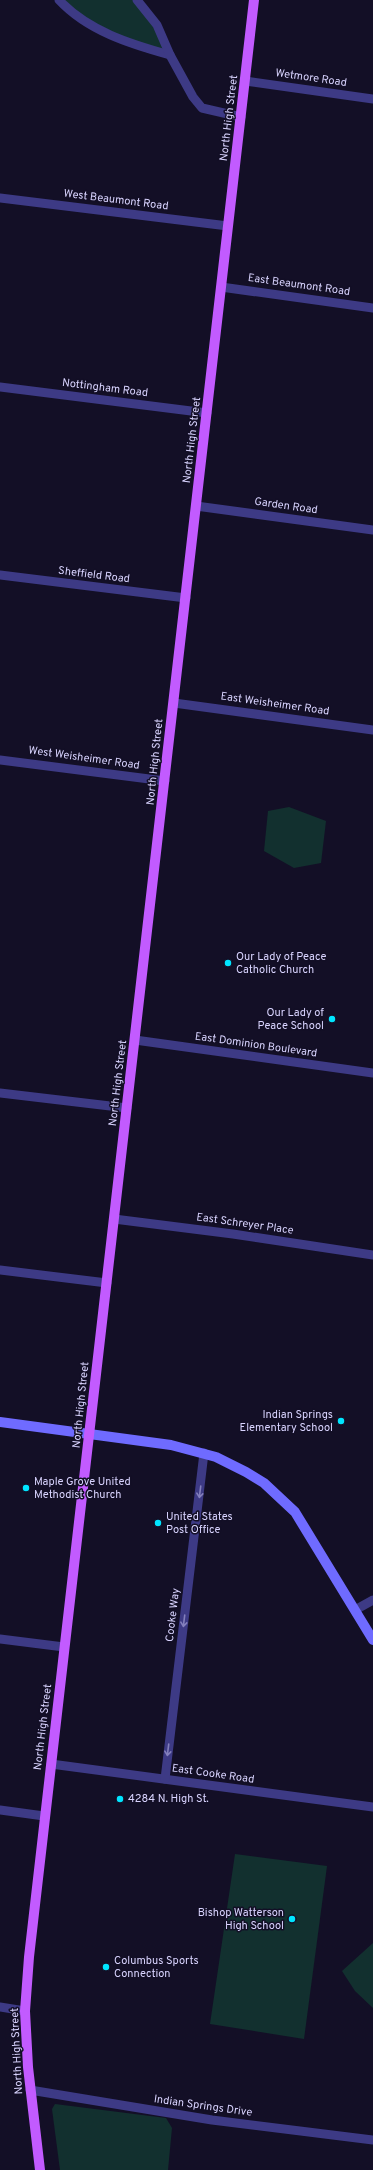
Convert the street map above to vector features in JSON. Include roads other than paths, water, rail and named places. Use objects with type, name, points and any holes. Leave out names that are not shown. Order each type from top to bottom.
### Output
[{"type":"main road","name":"North High Street","points":[[40,2170],[30,2090],[25,2011],[29,1957],[44,1816],[90,1434],[254,0]]},
{"type":"main road","points":[[0,1422],[171,1445],[204,1453],[232,1463],[264,1483],[282,1498],[295,1512],[311,1534],[373,1640]]},
{"type":"street","points":[[59,0],[71,13],[119,40],[170,55]]},
{"type":"street","points":[[137,0],[157,25],[170,55],[193,97],[202,108],[241,118]]},
{"type":"street","name":"Wetmore Road","points":[[245,82],[373,98]]},
{"type":"street","name":"West Beaumont Road","points":[[0,198],[228,226]]},
{"type":"street","name":"East Beaumont Road","points":[[221,287],[373,308]]},
{"type":"street","name":"Nottingham Road","points":[[0,387],[207,413]]},
{"type":"street","name":"Garden Road","points":[[196,506],[373,530]]},
{"type":"street","name":"Sheffield Road","points":[[0,575],[186,598]]},
{"type":"street","name":"East Weisheimer Road","points":[[174,703],[373,730]]},
{"type":"street","name":"West Weisheimer Road","points":[[0,760],[165,781]]},
{"type":"street","name":"East Dominion Boulevard","points":[[135,1040],[373,1074]]},
{"type":"street","points":[[0,1093],[127,1108]]},
{"type":"street","name":"East Schreyer Place","points":[[114,1219],[233,1234],[373,1255]]},
{"type":"street","points":[[0,1270],[107,1283]]},
{"type":"street","name":"Cooke Way","points":[[165,1779],[204,1453]]},
{"type":"street","points":[[356,1610],[373,1600]]},
{"type":"street","points":[[0,1639],[64,1647]]},
{"type":"street","name":"East Cooke Road","points":[[51,1764],[373,1808]]},
{"type":"street","points":[[0,1810],[44,1816]]},
{"type":"street","points":[[0,2007],[25,2011]]},
{"type":"street","name":"Indian Springs Drive","points":[[30,2090],[204,2119],[373,2140]]},
{"type":"place","name":"Our Lady of Peace Catholic Church","points":[[228,963]]},
{"type":"place","name":"Our Lady of Peace School","points":[[332,1019]]},
{"type":"place","name":"Indian Springs Elementary School","points":[[341,1421]]},
{"type":"place","name":"Maple Grove United Methodist Church","points":[[26,1488]]},
{"type":"place","name":"United States Post Office","points":[[158,1523]]},
{"type":"place","name":"4284 N. High St.","points":[[120,1799]]},
{"type":"place","name":"Bishop Watterson High School","points":[[292,1919]]},
{"type":"place","name":"Columbus Sports Connection","points":[[106,1967]]}]
